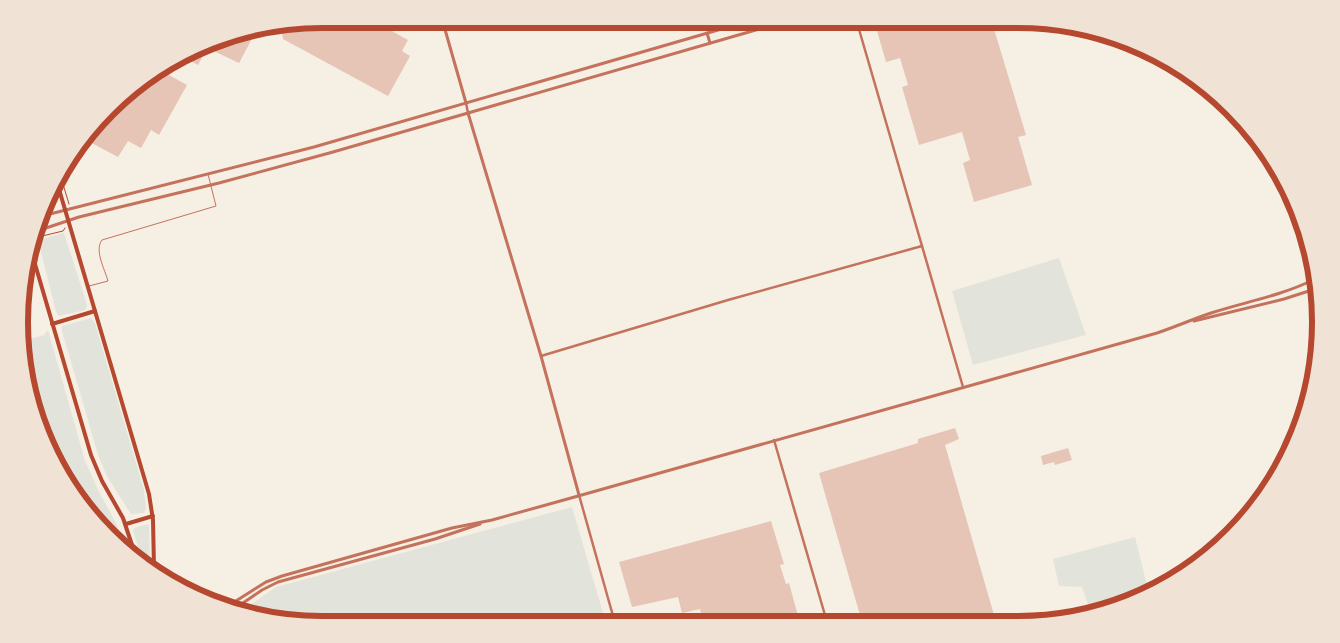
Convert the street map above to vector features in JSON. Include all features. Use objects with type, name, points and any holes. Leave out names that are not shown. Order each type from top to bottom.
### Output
[{"type":"main road","points":[[59,189],[146,486],[152,516],[154,563]]},
{"type":"main road","points":[[34,261],[97,470],[126,524],[133,547]]},
{"type":"main road","points":[[52,324],[95,311]]},
{"type":"main road","points":[[126,524],[152,516]]},
{"type":"street","points":[[445,28],[541,356],[613,616]]},
{"type":"street","points":[[48,214],[322,145],[724,28]]},
{"type":"street","points":[[42,229],[324,154],[757,28]]},
{"type":"street","points":[[859,28],[963,387]]},
{"type":"street","points":[[707,33],[710,43]]},
{"type":"street","points":[[541,356],[922,246]]},
{"type":"street","points":[[1189,322],[1209,314],[1282,293],[1310,281]]},
{"type":"street","points":[[242,604],[262,590],[278,582],[1189,322],[1284,300],[1311,290]]},
{"type":"street","points":[[774,440],[825,616]]},
{"type":"street","points":[[234,602],[262,584],[282,576],[452,528],[492,520]]},
{"type":"lane","points":[[88,286],[108,281],[98,249],[99,243],[102,240],[216,206],[208,174]]},
{"type":"path","points":[[62,183],[66,196]]},
{"type":"path","points":[[40,237],[64,229]]},
{"type":"shaded area","points":[[57,194],[59,202],[52,204]]},
{"type":"shaded area","points":[[64,233],[87,305],[85,310],[59,316],[56,312],[40,240]]},
{"type":"shaded area","points":[[1059,258],[1086,335],[973,365],[952,291]]},
{"type":"shaded area","points":[[91,318],[95,323],[144,490],[146,508],[144,513],[131,514],[108,478],[99,458],[62,331],[62,326]]},
{"type":"shaded area","points":[[48,330],[85,461],[117,525],[120,535],[100,515],[77,485],[58,452],[43,416],[33,379],[28,339],[44,335]]},
{"type":"shaded area","points":[[572,507],[604,616],[322,616],[283,613],[248,606],[276,587]]},
{"type":"shaded area","points":[[149,524],[150,560],[140,553],[133,531],[134,528]]},
{"type":"shaded area","points":[[1135,537],[1147,586],[1113,600],[1089,607],[1082,587],[1059,586],[1053,559]]},
{"type":"building","points":[[302,28],[386,28],[408,40],[402,51],[410,56],[388,96],[283,39],[282,32],[279,31]]},
{"type":"building","points":[[876,28],[994,28],[1026,135],[1018,137],[1032,185],[974,202],[963,163],[970,160],[962,132],[919,145],[902,87],[908,85],[900,58],[886,62]]},
{"type":"building","points":[[253,36],[239,63],[210,49]]},
{"type":"building","points":[[204,54],[198,65],[188,60]]},
{"type":"building","points":[[165,73],[187,85],[159,135],[151,130],[141,148],[128,141],[118,157],[89,142],[100,128],[128,100]]},
{"type":"building","points":[[955,428],[959,439],[945,445],[994,616],[860,616],[819,473],[918,443],[918,439]]},
{"type":"building","points":[[1068,448],[1072,460],[1055,465],[1054,462],[1043,465],[1041,456]]},
{"type":"building","points":[[771,521],[784,564],[780,565],[786,584],[789,583],[798,616],[702,616],[700,609],[682,613],[678,597],[632,607],[619,562]]}]
